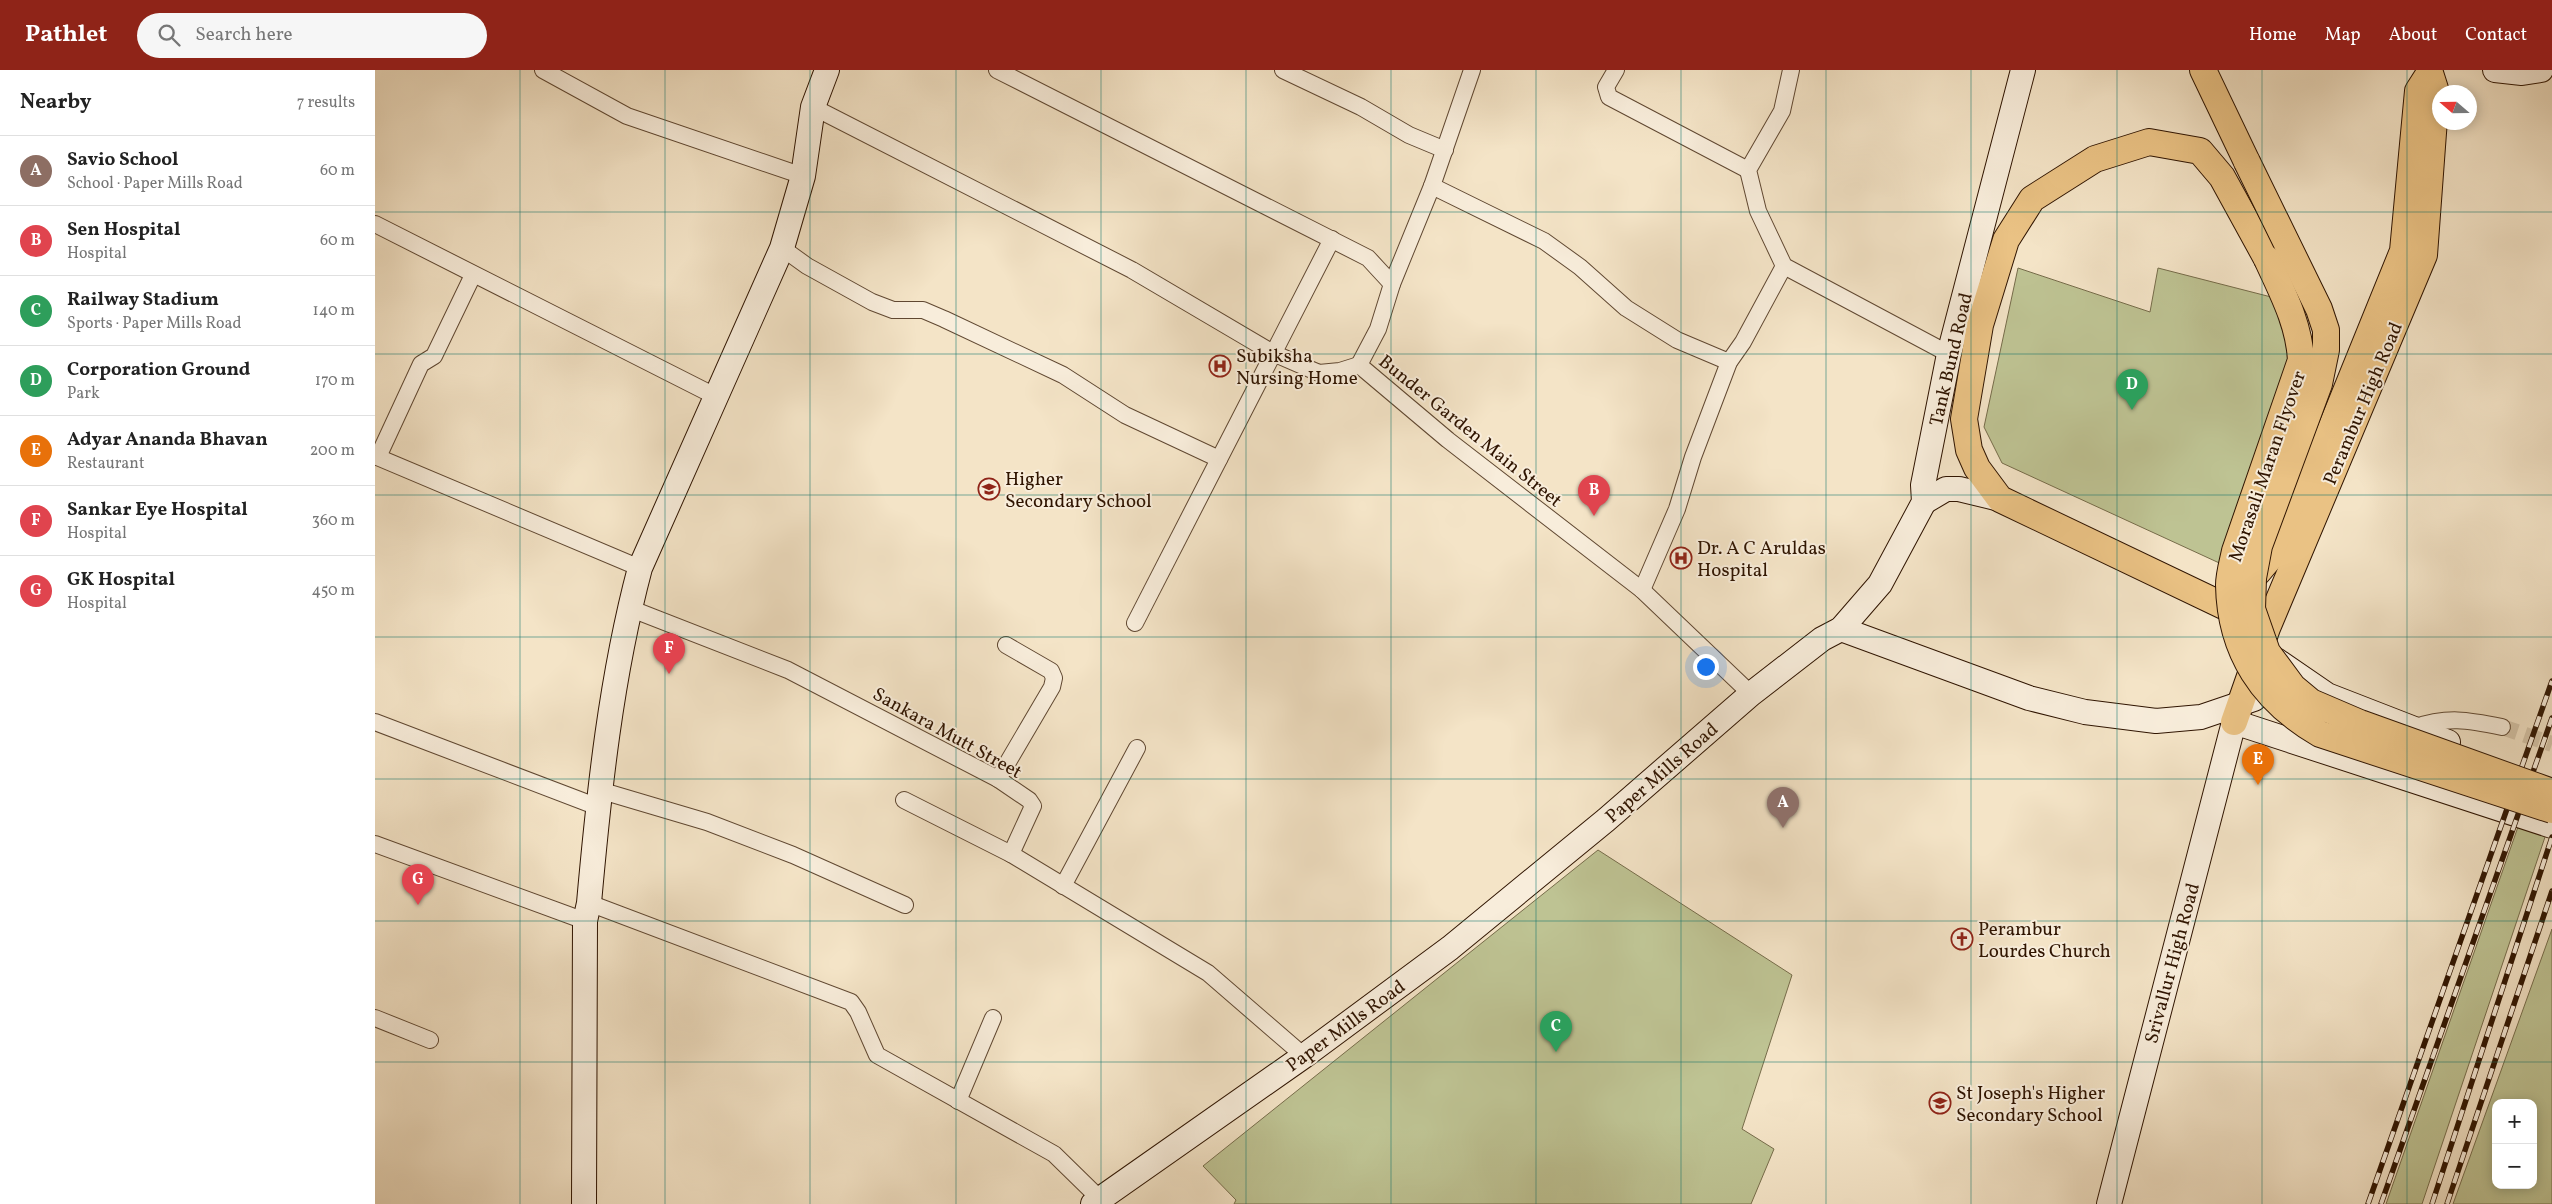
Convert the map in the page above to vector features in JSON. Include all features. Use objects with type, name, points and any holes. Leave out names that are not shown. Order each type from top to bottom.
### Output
[{"type":"main road","name":"Morasali Maran Flyover","points":[[2203,70],[2319,309],[2326,330],[2327,350],[2319,384],[2259,546],[2253,578],[2252,609],[2267,652],[2293,687],[2311,702],[2360,723],[2552,792]]},
{"type":"main road","points":[[2203,597],[2235,588],[2258,572],[2286,538],[2403,251],[2418,91],[2429,71]]},
{"type":"main road","name":"Perambur High Road","points":[[2237,713],[2264,638],[2423,255],[2436,92],[2429,71]]},
{"type":"main road","name":"Morasali Maran Flyover","points":[[2000,499],[1977,468],[1969,450],[1964,419],[1981,325],[2006,240],[2032,199],[2095,159],[2149,142],[2200,151],[2222,177],[2267,259],[2293,317],[2300,340],[2301,360],[2297,379],[2235,550],[2229,583],[2237,640],[2245,662],[2269,694],[2301,722],[2320,734],[2552,810]]},
{"type":"main road","points":[[2000,499],[2243,616],[2264,638]]},
{"type":"street","points":[[543,70],[627,116],[803,176]]},
{"type":"street","points":[[588,1202],[587,912],[598,798],[629,608],[640,568],[782,248],[803,176],[813,107],[827,70]]},
{"type":"street","points":[[997,70],[1368,258],[1392,284]]},
{"type":"street","points":[[1283,70],[1361,107],[1409,135],[1445,150]]},
{"type":"street","name":"Bunder Garden Main Street","points":[[1472,70],[1432,186],[1392,284],[1378,329],[1359,364],[1449,440],[1642,590],[1751,694]]},
{"type":"street","points":[[1616,70],[1606,87],[1609,97],[1748,170]]},
{"type":"street","points":[[1791,70],[1783,112],[1748,170],[1758,211],[1784,266],[1949,354]]},
{"type":"street","name":"Tank Bund Road","points":[[1841,629],[1880,584],[1924,502],[1923,485],[1949,354],[2023,70]]},
{"type":"street","points":[[2495,70],[2522,73],[2541,70]]},
{"type":"street","points":[[813,107],[1132,270],[1273,353],[1319,373],[1340,371],[1359,364]]},
{"type":"street","points":[[1432,186],[1544,242],[1580,267],[1626,308],[1677,340],[1729,362]]},
{"type":"street","points":[[375,224],[715,396]]},
{"type":"street","points":[[1135,624],[1273,353],[1293,319],[1332,239]]},
{"type":"street","points":[[782,248],[807,266],[872,302],[893,310],[923,310],[944,319],[1063,375],[1125,415],[1219,459]]},
{"type":"street","points":[[1642,590],[1677,509],[1693,457],[1729,362],[1743,342],[1784,266]]},
{"type":"street","points":[[473,275],[434,356],[421,364],[377,457],[640,568]]},
{"type":"street","points":[[1924,502],[1946,489],[1959,489],[2000,499]]},
{"type":"street","name":"Sankara Mutt Street","points":[[629,608],[789,670],[998,779],[1029,800],[1033,806],[1011,854]]},
{"type":"street","points":[[1841,629],[2029,698],[2085,712],[2156,721],[2237,713],[2301,677]]},
{"type":"street","name":"Paper Mills Road","points":[[1097,1201],[1304,1056],[1450,948],[1606,820],[1751,694],[1822,639],[1841,629]]},
{"type":"street","points":[[2264,638],[2301,677],[2327,695],[2509,768],[2552,783]]},
{"type":"street","points":[[998,779],[1052,687],[1054,678],[1051,671],[1006,645]]},
{"type":"street","points":[[2237,713],[2552,826]]},
{"type":"street","name":"Srivallur High Road","points":[[2109,1204],[2237,713]]},
{"type":"street","points":[[2413,728],[2433,721],[2450,718],[2502,727]]},
{"type":"street","points":[[375,722],[598,798],[707,822],[793,856],[905,905]]},
{"type":"street","points":[[1063,886],[1137,748]]},
{"type":"street","points":[[904,800],[1011,854],[1207,973],[1304,1056]]},
{"type":"street","points":[[375,844],[587,912],[851,1002],[877,1054],[1054,1154],[1097,1201]]},
{"type":"street","points":[[375,1018],[430,1040]]},
{"type":"street","points":[[958,1101],[993,1018]]},
{"type":"green space","points":[[2018,268],[2150,312],[2158,268],[2279,299],[2289,352],[2282,392],[2228,567],[2002,463],[1984,427]]},
{"type":"green space","points":[[2519,824],[2547,831],[2422,1204],[2386,1204]]},
{"type":"green space","points":[[1598,850],[1792,975],[1742,1129],[1774,1149],[1751,1204],[1234,1204],[1236,1200],[1203,1166]]},
{"type":"green space","points":[[2552,929],[2552,1204],[2453,1204]]},
{"type":"tunnel","points":[[2502,727],[2552,744]]},
{"type":"railway","points":[[2368,1204],[2552,681]]},
{"type":"railway","points":[[2381,1204],[2552,718]]},
{"type":"railway","points":[[2432,1204],[2552,837]]},
{"type":"railway","points":[[2447,1204],[2552,891]]},
{"type":"place","name":"Subiksha Nursing Home","points":[[1220,366]]},
{"type":"place","name":"Corporation Ground","points":[[2132,410]]},
{"type":"place","name":"Higher Secondary School","points":[[989,489]]},
{"type":"place","name":"Sen Hospital","points":[[1594,516]]},
{"type":"place","name":"Dr. A C Aruldas Hospital","points":[[1681,558]]},
{"type":"place","name":"Sankar Eye Hospital","points":[[669,674]]},
{"type":"place","name":"Adyar Ananda Bhavan","points":[[2258,785]]},
{"type":"place","name":"Savio School","points":[[1783,828]]},
{"type":"place","name":"GK Hospital","points":[[418,905]]},
{"type":"place","name":"Perambur Lourdes Church","points":[[1962,939]]},
{"type":"place","name":"Railway Stadium","points":[[1556,1052]]},
{"type":"place","name":"St Joseph's Higher Secondary School","points":[[1940,1103]]}]
